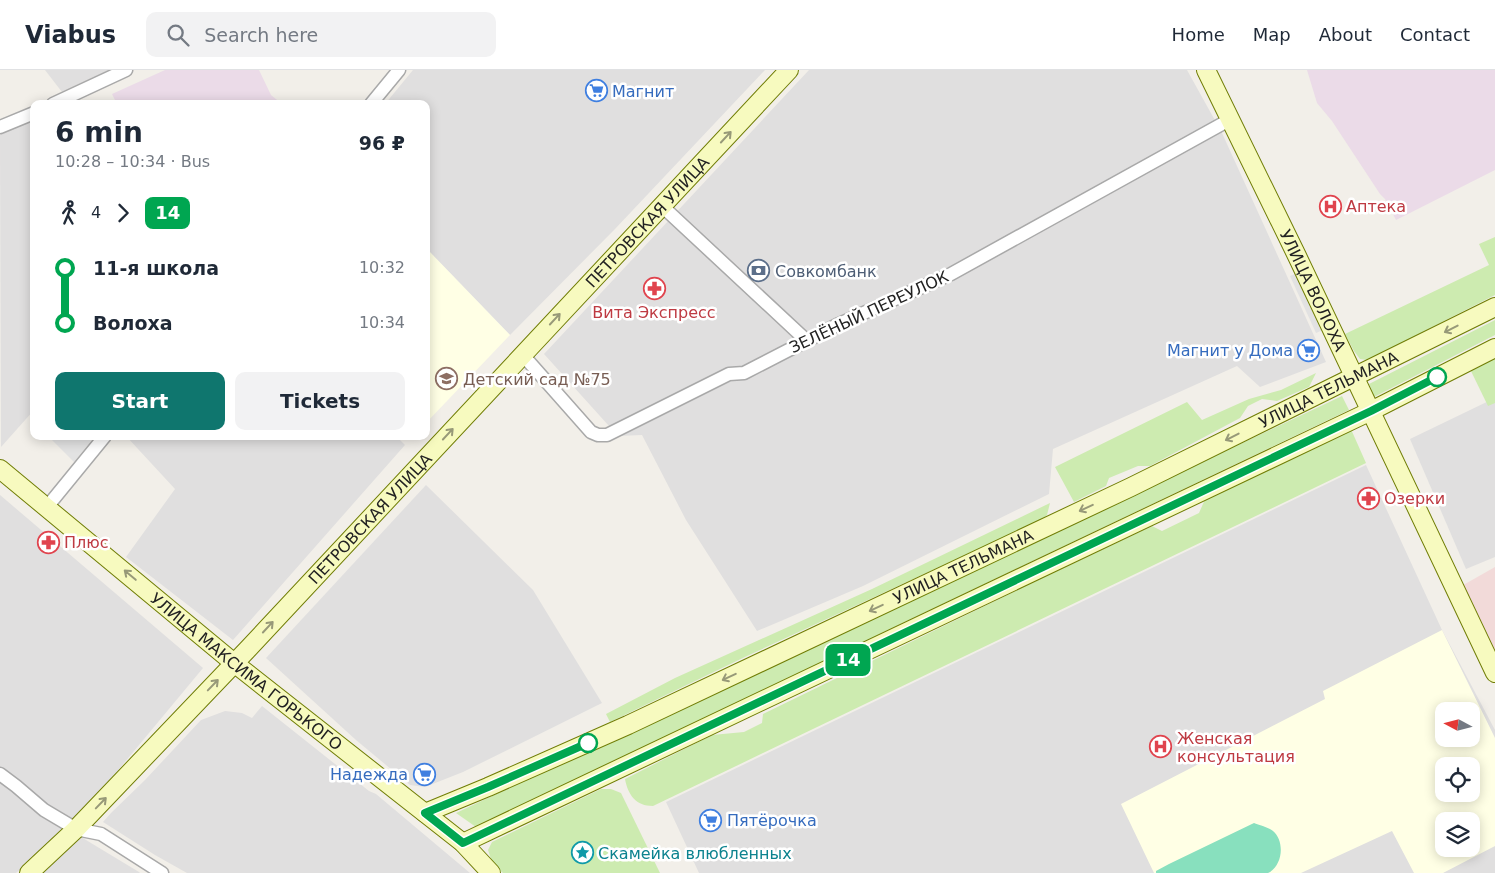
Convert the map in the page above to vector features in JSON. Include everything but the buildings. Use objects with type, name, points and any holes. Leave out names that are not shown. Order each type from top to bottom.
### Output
[{"type":"main road","name":"ПЕТРОВСКАЯ УЛИЦА","points":[[29,873],[76,829],[234,663],[789,70]]},
{"type":"main road","name":"УЛИЦА ВОЛОХА","points":[[1206,70],[1355,377],[1495,673]]},
{"type":"main road","name":"УЛИЦА ТЕЛЬМАНА","points":[[425,813],[628,725],[1131,487],[1495,307]]},
{"type":"main road","points":[[463,843],[1371,411],[1495,348]]},
{"type":"main road","name":"УЛИЦА МАКСИМА ГОРЬКОГО","points":[[0,469],[234,663],[463,843],[491,873]]},
{"type":"street","points":[[62,100],[126,70]]},
{"type":"street","points":[[374,100],[399,70]]},
{"type":"street","points":[[0,128],[30,114]]},
{"type":"street","name":"ЗЕЛЁНЫЙ ПЕРЕУЛОК","points":[[522,354],[591,432],[598,435],[606,435],[729,374],[744,373],[872,309],[951,274],[1231,119]]},
{"type":"street","points":[[662,206],[807,341]]},
{"type":"street","points":[[47,507],[102,440]]},
{"type":"street","points":[[0,774],[44,810],[76,829],[101,834],[162,873]]},
{"type":"shaded area","points":[[45,70],[109,70],[62,92]]},
{"type":"shaded area","points":[[165,70],[259,70],[271,95],[277,100],[115,100],[112,94]]},
{"type":"shaded area","points":[[413,70],[765,70],[615,229],[510,335],[430,252],[430,100],[388,100]]},
{"type":"shaded area","points":[[809,70],[1187,70],[1222,133],[1326,362],[1260,387],[1237,366],[1053,449],[1049,494],[863,586],[757,631],[686,520],[642,435],[618,436],[544,354]]},
{"type":"shaded area","points":[[1307,70],[1495,70],[1495,170],[1396,220],[1385,199],[1332,121],[1317,103]]},
{"type":"shaded area","points":[[30,121],[30,414],[1,447],[0,135]]},
{"type":"shaded area","name":"Детский сад №75","points":[[430,252],[510,335],[430,419]]},
{"type":"shaded area","points":[[1300,272],[1325,329],[1316,333],[1290,276]]},
{"type":"shaded area","points":[[1495,398],[1495,557],[1466,569],[1410,439]]},
{"type":"shaded area","points":[[52,440],[92,440],[74,462]]},
{"type":"shaded area","points":[[130,440],[400,440],[405,445],[233,640],[126,557],[175,489]]},
{"type":"shaded area","points":[[1366,465],[1442,630],[1495,730],[1495,873],[699,873],[666,802]]},
{"type":"shaded area","points":[[426,485],[533,590],[602,703],[463,772],[425,787],[410,785],[356,740],[266,658]]},
{"type":"shaded area","points":[[0,495],[203,668],[80,816],[16,873],[0,873]]},
{"type":"shaded area","points":[[1495,567],[1495,661],[1458,588]]},
{"type":"shaded area","points":[[1442,630],[1477,702],[1435,702],[1435,748],[1480,748],[1480,707],[1495,738],[1495,846],[1480,854],[1480,812],[1435,812],[1435,857],[1474,857],[1443,873],[1414,873],[1392,831],[1301,873],[1154,873],[1121,804],[1325,699],[1323,691]]},
{"type":"shaded area","points":[[262,706],[369,791],[376,794],[470,873],[187,873],[103,822],[201,720],[225,711],[242,713],[252,718]]},
{"type":"shaded area","points":[[81,837],[139,872],[140,873],[42,873]]},
{"type":"green space","points":[[1495,237],[1495,295],[1367,360],[1360,359],[1345,334],[1489,265],[1479,244]]},
{"type":"green space","points":[[1495,320],[1495,335],[1374,397],[1369,384]]},
{"type":"green space","points":[[1495,356],[1495,403],[1488,406],[1469,367]]},
{"type":"green space","points":[[1316,373],[1309,387],[1277,401],[1262,399],[1248,406],[1240,418],[1150,466],[1138,466],[1109,478],[1106,486],[1074,502],[1055,467],[1187,402],[1202,420],[1249,399],[1281,390]]},
{"type":"green space","points":[[1342,396],[1349,410],[476,827],[456,813]]},
{"type":"green space","points":[[1350,427],[1366,463],[653,806],[637,802],[628,790],[625,779],[712,735],[744,732],[762,723],[763,714],[1048,575],[1152,526],[1162,531],[1199,513],[1206,497]]},
{"type":"green space","points":[[1050,503],[1047,515],[1043,519],[747,656],[610,722],[606,714],[675,678],[872,589]]},
{"type":"green space","points":[[601,789],[611,789],[621,793],[660,873],[503,873],[493,865],[488,850],[492,842]]},
{"type":"green space","points":[[1254,823],[1273,831],[1277,835],[1281,847],[1277,865],[1268,873],[1156,873],[1156,871],[1169,864]]},
{"type":"bus line","name":"14","points":[[588,743],[425,813],[463,843],[1371,411],[1437,377]]},
{"type":"place","name":"Магнит","points":[[596,91]]},
{"type":"place","name":"Аптека","points":[[1330,206]]},
{"type":"place","name":"Совкомбанк","points":[[759,271]]},
{"type":"place","name":"Вита Экспресс","points":[[654,288]]},
{"type":"place","name":"Магнит у Дома","points":[[1309,350]]},
{"type":"place","name":"Детский сад №75","points":[[447,379]]},
{"type":"place","name":"Озерки","points":[[1368,498]]},
{"type":"place","name":"Плюс","points":[[48,542]]},
{"type":"place","name":"Женская консультация","points":[[1161,747]]},
{"type":"place","name":"Надежда","points":[[424,774]]},
{"type":"place","name":"Пятёрочка","points":[[711,820]]},
{"type":"place","name":"Скамейка влюбленных","points":[[582,853]]}]
